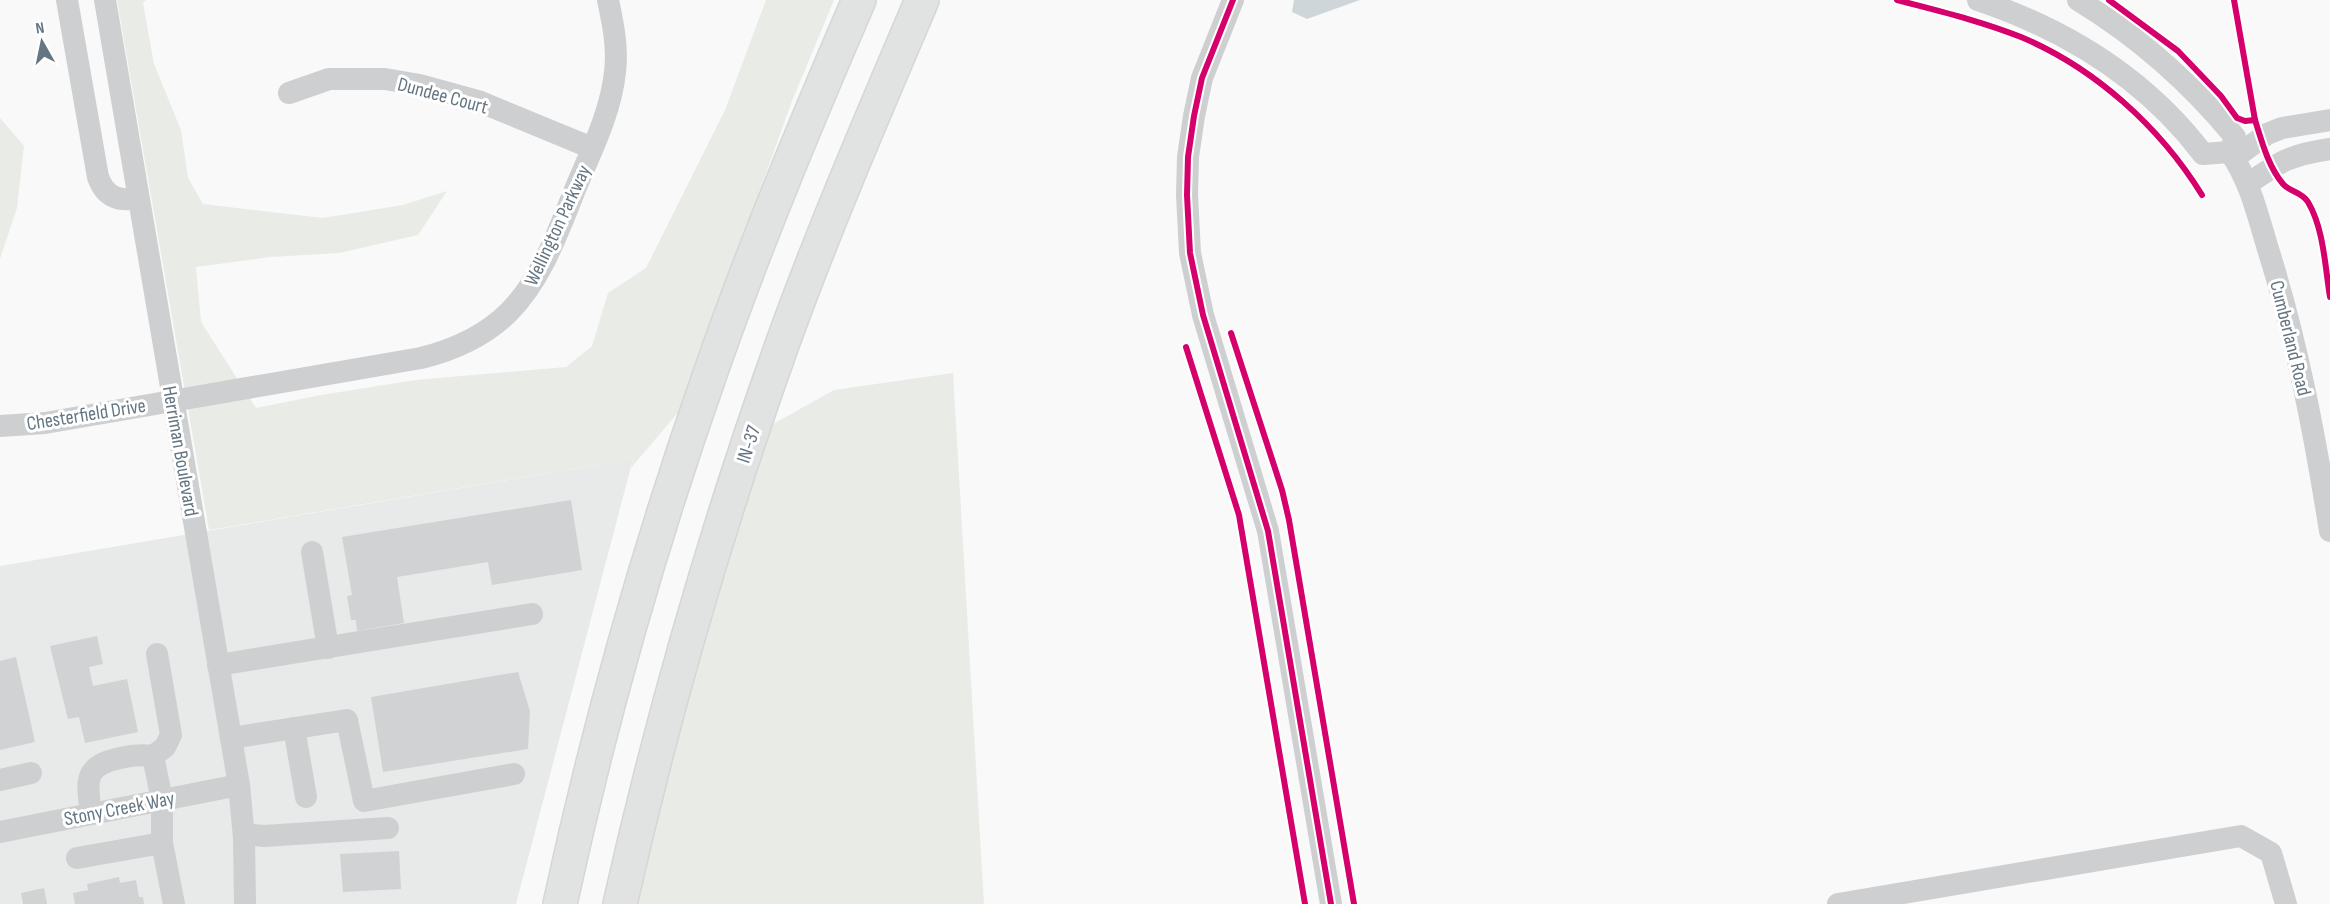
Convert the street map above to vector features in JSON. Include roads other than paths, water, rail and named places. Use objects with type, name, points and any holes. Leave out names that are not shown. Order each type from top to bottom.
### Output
[{"type":"highway","points":[[560,904],[612,686],[669,497],[746,274],[859,0]]},
{"type":"highway","name":"IN-37","points":[[620,904],[672,692],[750,437],[813,262],[922,0]]},
{"type":"street","points":[[67,0],[98,177],[106,192],[112,197],[128,200],[138,198]]},
{"type":"street","name":"Herriman Boulevard","points":[[105,0],[239,785],[244,834],[245,904]]},
{"type":"street","name":"Wellington Parkway","points":[[172,400],[421,358],[458,346],[507,314],[530,287],[545,260],[606,114],[615,72],[616,41],[608,0]]},
{"type":"street","points":[[1978,0],[2038,23],[2070,39],[2126,75],[2170,114],[2203,154],[2232,155],[2267,134],[2282,128],[2330,120]]},
{"type":"street","name":"Cumberland Road","points":[[2078,0],[2129,33],[2187,83],[2235,138],[2232,155],[2249,183],[2279,285],[2310,414],[2330,531]]},
{"type":"street","points":[[1227,2],[1202,78],[1194,116],[1188,157],[1187,185],[1190,253],[1203,315],[1268,531],[1331,904]]},
{"type":"street","name":"Dundee Court","points":[[289,93],[329,79],[385,79],[420,85],[478,101],[592,148]]},
{"type":"street","points":[[2249,183],[2284,160],[2299,154],[2330,149]]},
{"type":"street","name":"Chesterfield Drive","points":[[0,426],[45,423],[172,400]]},
{"type":"street","points":[[312,552],[328,648]]},
{"type":"street","points":[[218,665],[532,614]]},
{"type":"street","points":[[91,814],[88,785],[90,773],[101,762],[137,754],[153,756],[165,747],[171,735],[157,654]]},
{"type":"street","points":[[231,738],[347,720],[364,801],[514,774]]},
{"type":"street","points":[[294,728],[306,797]]},
{"type":"street","points":[[153,756],[162,800],[162,843],[174,904]]},
{"type":"street","points":[[0,780],[31,773]]},
{"type":"street","name":"Stony Creek Way","points":[[0,832],[239,785]]},
{"type":"street","points":[[244,834],[264,836],[388,828]]},
{"type":"street","points":[[1838,904],[2241,836],[2271,853],[2286,904]]},
{"type":"street","points":[[77,858],[162,843]]}]
